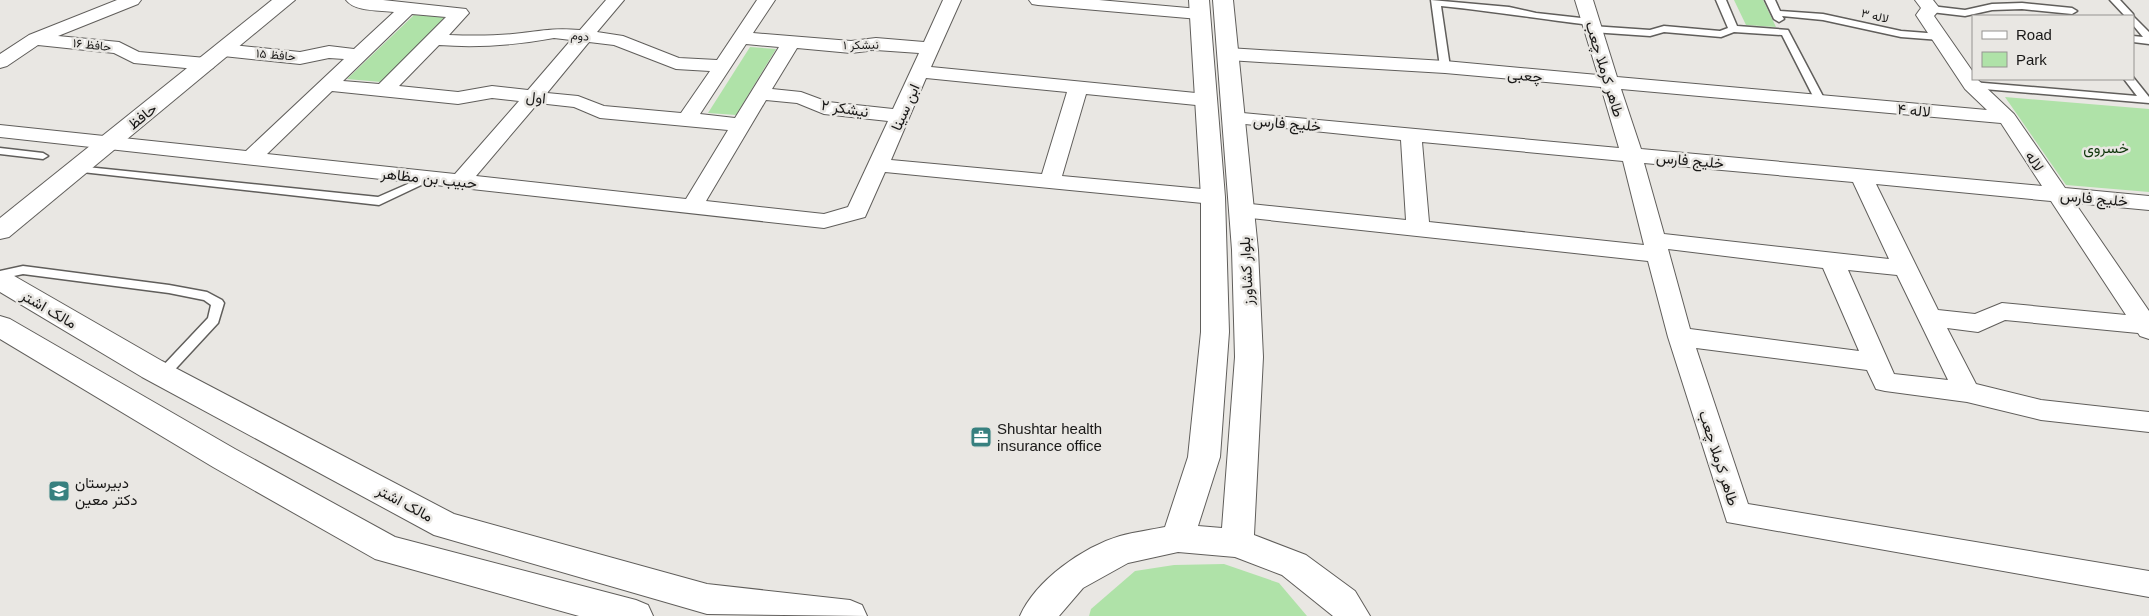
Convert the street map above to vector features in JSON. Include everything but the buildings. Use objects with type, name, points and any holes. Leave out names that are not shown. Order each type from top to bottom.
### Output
[{"type":"street","points":[[109,0],[131,1]]},
{"type":"street","name":"حافظ","points":[[0,231],[285,0]]},
{"type":"street","points":[[355,0],[362,3],[408,8],[466,6]]},
{"type":"street","points":[[461,181],[615,0]]},
{"type":"street","points":[[687,119],[766,0]]},
{"type":"street","name":"ابن سینا","points":[[856,212],[879,165],[952,0]]},
{"type":"street","points":[[1038,0],[1199,7]]},
{"type":"street","name":"بلوار کشاورز","points":[[1223,0],[1232,118],[1246,250],[1249,357],[1237,543]]},
{"type":"street","name":"طاهر کرملا چعب","points":[[1584,0],[1632,155],[1680,338],[1737,514],[2149,584]]},
{"type":"street","points":[[3,57],[35,39],[131,1]]},
{"type":"street","name":"لاله","points":[[1927,5],[1925,15],[1972,85],[2007,118],[2145,321]]},
{"type":"street","points":[[384,90],[466,6]]},
{"type":"street","name":"بلوار کشاورز","points":[[1178,538],[1204,457],[1215,332],[1213,197],[1199,7]]},
{"type":"street","points":[[251,158],[408,8]]},
{"type":"street","name":"دوم","points":[[434,39],[462,41],[521,39],[554,34],[584,36],[617,40],[676,63],[722,66]]},
{"type":"street","name":"نیشکر ۱","points":[[741,38],[851,47],[876,44],[931,48]]},
{"type":"street","name":"حافظ ۱۶","points":[[35,39],[119,48],[134,56],[214,57]]},
{"type":"street","points":[[692,207],[791,42]]},
{"type":"street","name":"حافظ ۱۵","points":[[214,57],[300,58],[329,52],[360,55]]},
{"type":"street","name":"چعبی","points":[[1228,54],[1445,67],[1822,102]]},
{"type":"street","points":[[920,72],[1206,100]]},
{"type":"street","name":"اول","points":[[328,85],[458,98],[492,92],[578,102],[600,112],[742,125]]},
{"type":"street","points":[[1050,182],[1078,88]]},
{"type":"street","name":"نیشکر ۲","points":[[761,94],[801,98],[824,108],[901,116]]},
{"type":"street","name":"لاله ۴","points":[[1822,102],[2007,118]]},
{"type":"street","name":"خلیج فارس","points":[[1232,118],[2149,203]]},
{"type":"street","name":"حبیب بن مظاهر","points":[[0,131],[824,221],[856,212]]},
{"type":"street","points":[[1411,134],[1418,229]]},
{"type":"street","points":[[879,165],[1213,197]]},
{"type":"street","points":[[1861,176],[1967,392]]},
{"type":"street","points":[[1242,210],[1418,229],[1905,268]]},
{"type":"street","points":[[1832,261],[1885,382],[1967,392],[2041,410],[2149,422]]},
{"type":"street","name":"مالک اشتر","points":[[0,280],[162,374],[446,525],[707,599],[850,616]]},
{"type":"street","points":[[1929,317],[1978,323],[2002,311],[2145,321]]},
{"type":"street","points":[[0,326],[224,458],[387,549],[636,616]]},
{"type":"street","points":[[1680,338],[1876,362]]},
{"type":"street","points":[[1037,616],[1071,578],[1121,550],[1178,538],[1237,543],[1294,565],[1343,602],[1353,616]]},
{"type":"lane","points":[[1721,0],[1733,29]]},
{"type":"lane","points":[[1770,0],[1822,102]]},
{"type":"lane","points":[[2063,0],[2074,14]]},
{"type":"lane","points":[[2115,0],[2129,15]]},
{"type":"lane","points":[[1445,67],[1437,2],[1509,10],[1650,34],[1664,29],[1721,34],[1733,29],[1785,32]]},
{"type":"lane","points":[[1927,5],[1965,13],[1992,7],[2022,6],[2074,14]]},
{"type":"lane","name":"لاله ۳","points":[[1776,12],[1823,17],[1901,34],[1940,37]]},
{"type":"lane","points":[[2134,21],[2149,39]]},
{"type":"lane","points":[[2134,39],[2149,39]]},
{"type":"lane","points":[[2130,80],[2148,100]]},
{"type":"lane","points":[[1972,85],[2148,100]]},
{"type":"lane","points":[[0,152],[43,156]]},
{"type":"lane","points":[[77,169],[379,201],[430,178]]},
{"type":"lane","points":[[0,275],[23,270],[169,289],[207,296],[218,303],[214,320],[162,374]]},
{"type":"green space","points":[[1734,0],[1763,0],[1776,27],[1746,25]]},
{"type":"green space","points":[[414,15],[445,17],[381,82],[347,79]]},
{"type":"green space","points":[[750,47],[776,49],[736,115],[708,113]]},
{"type":"green space","name":"خسروی","points":[[2005,97],[2149,109],[2149,192],[2066,185]]},
{"type":"green space","points":[[1224,564],[1279,583],[1307,616],[1089,616],[1091,609],[1135,571],[1174,565]]},
{"type":"place","name":"Shushtar health insurance office","points":[[981,437]]},
{"type":"place","name":"دبیرستان دکتر معین","points":[[59,491]]}]
